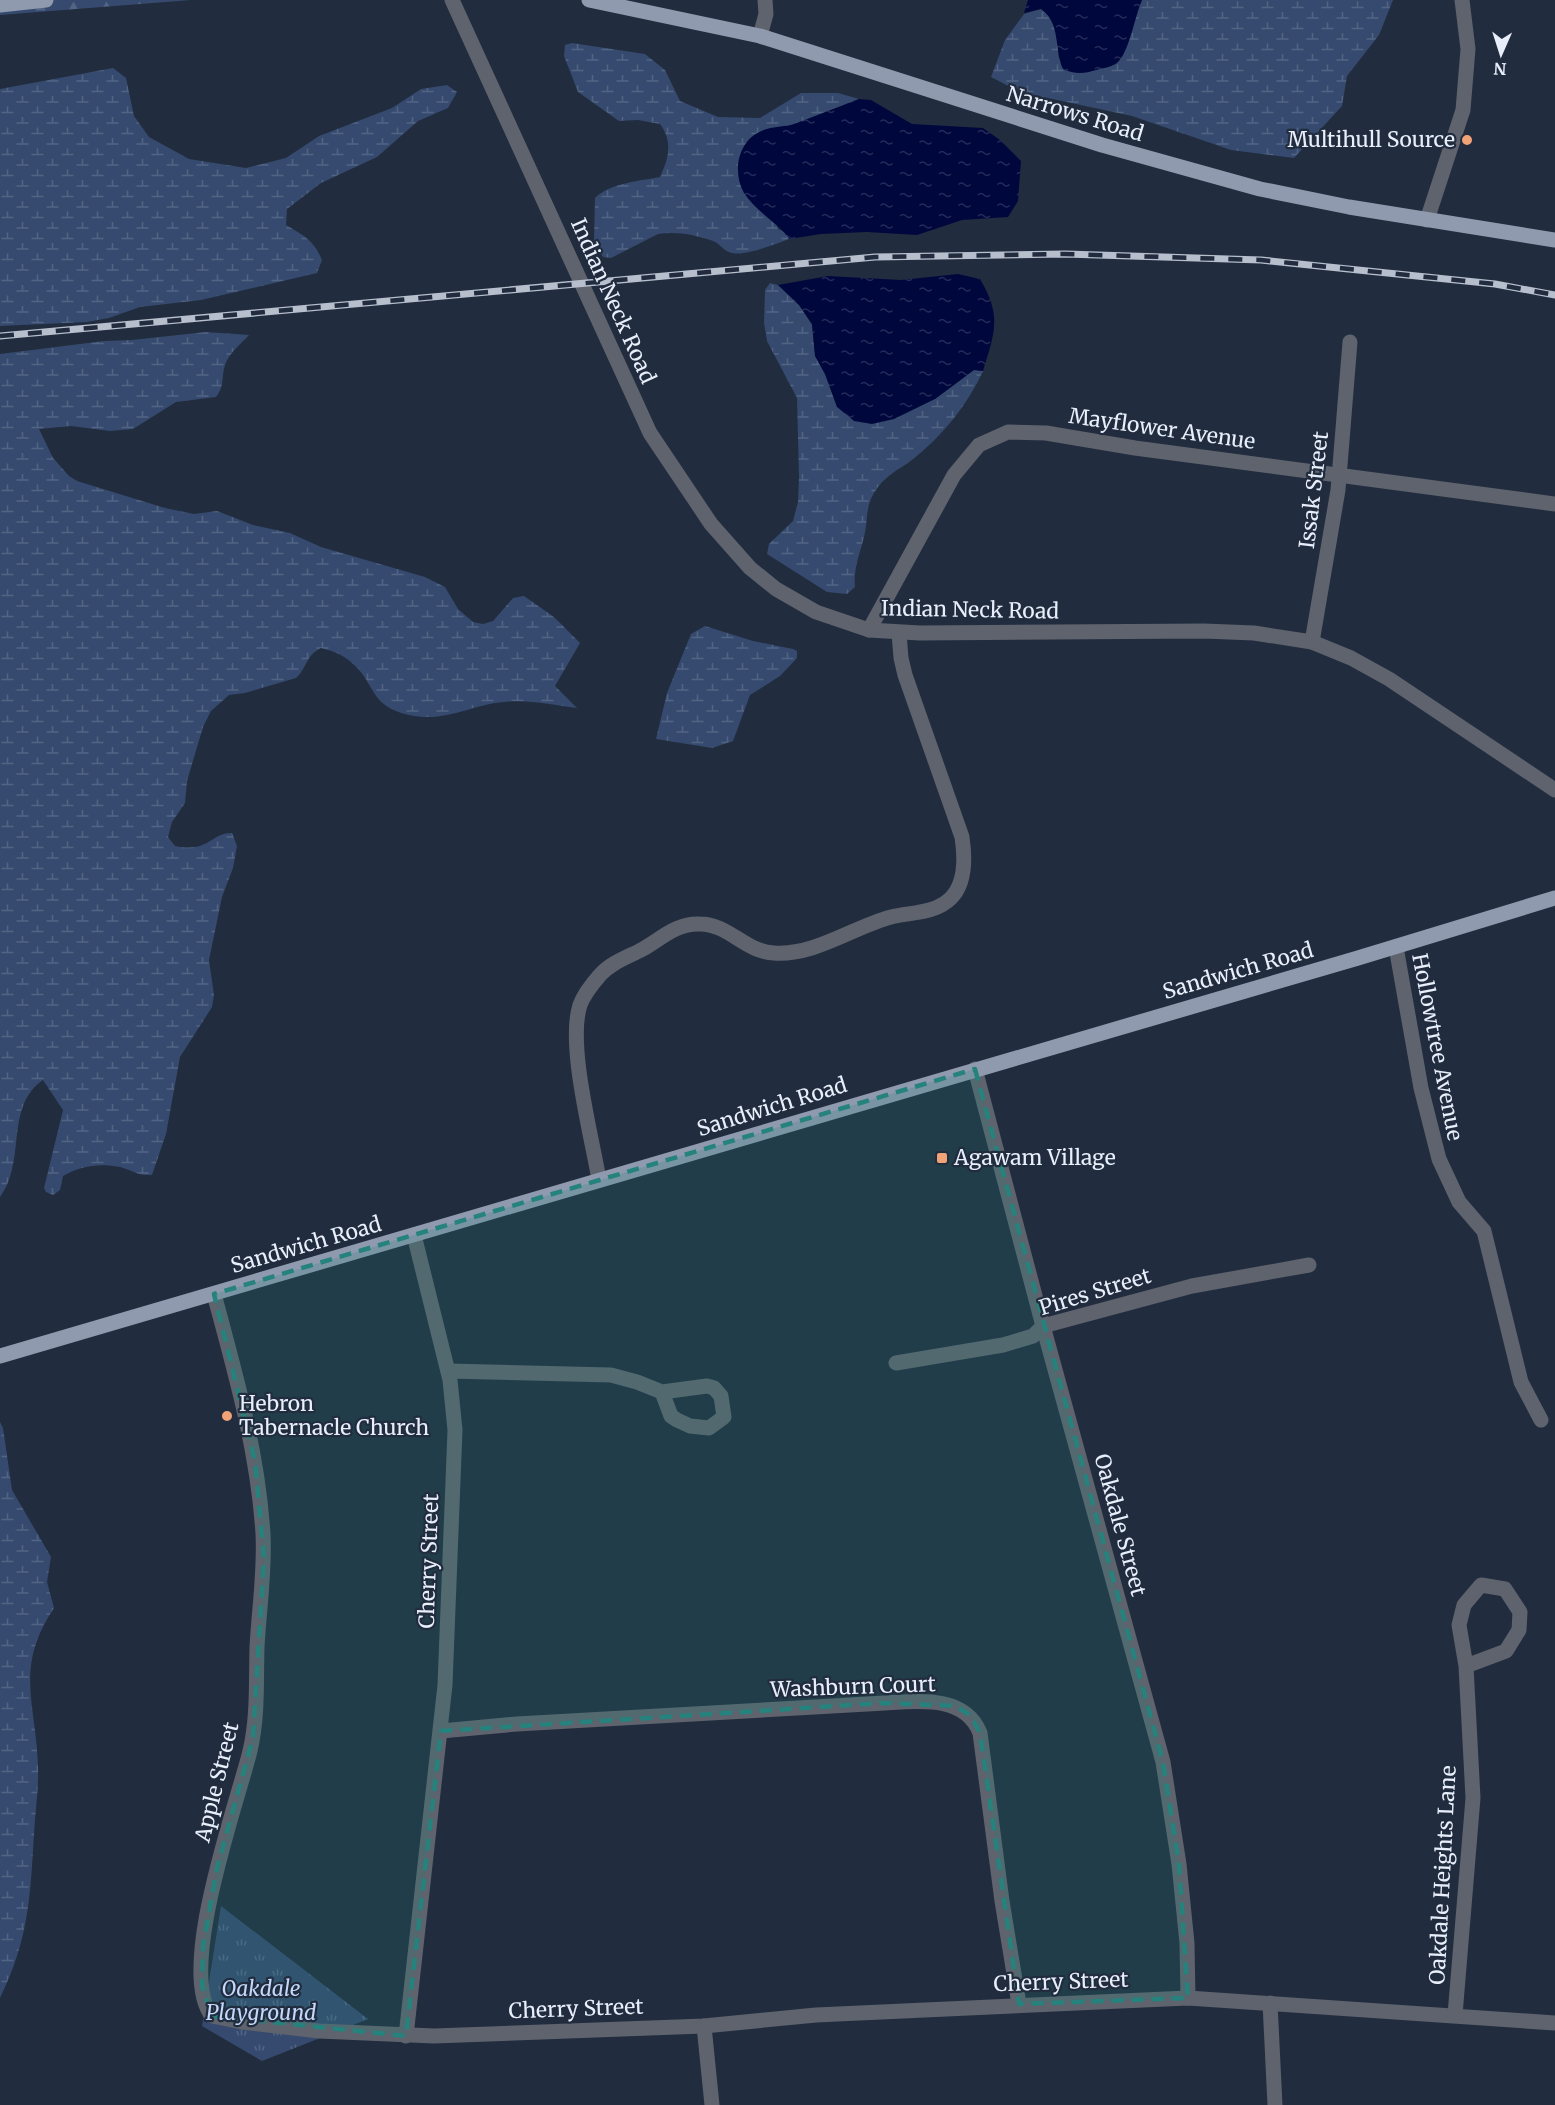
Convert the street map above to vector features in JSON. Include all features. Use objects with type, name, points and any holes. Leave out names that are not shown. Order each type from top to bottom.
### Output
[{"type":"main road","points":[[0,5],[46,0]]},
{"type":"main road","name":"Narrows Road","points":[[589,0],[760,36],[1062,132],[1220,179],[1319,201],[1555,240]]},
{"type":"main road","name":"Sandwich Road","points":[[0,1356],[1396,947],[1555,898]]},
{"type":"street","name":"Indian Neck Road","points":[[452,0],[638,408],[678,478],[720,536],[764,580],[816,612],[869,630],[899,633],[1204,631],[1262,634],[1312,642],[1352,658],[1389,679],[1555,790]]},
{"type":"street","points":[[760,36],[766,14],[765,0]]},
{"type":"street","points":[[1426,220],[1463,110],[1468,49],[1462,0]]},
{"type":"street","name":"Issak Street","points":[[1312,642],[1339,476],[1350,342]]},
{"type":"street","name":"Mayflower Avenue","points":[[869,630],[954,475],[979,445],[996,435],[1021,431],[1046,433],[1339,476],[1555,504]]},
{"type":"street","points":[[599,1180],[584,1099],[577,1023],[586,993],[603,972],[672,930],[688,924],[719,927],[755,950],[784,953],[811,948],[892,917],[932,909],[947,902],[956,891],[964,859],[962,837],[905,675],[899,633]]},
{"type":"street","name":"Hollowtree Avenue","points":[[1396,947],[1431,1133],[1451,1189],[1484,1231],[1521,1383],[1541,1420]]},
{"type":"street","name":"Oakdale Street","points":[[975,1069],[1163,1761],[1178,1853],[1187,1943],[1188,1998]]},
{"type":"street","name":"Cherry Street","points":[[414,1235],[448,1371],[455,1430],[441,1731],[430,1803],[406,2036],[704,2026],[782,2018],[1018,2004],[1188,1998],[1555,2023]]},
{"type":"street","name":"Pires Street","points":[[896,1363],[1003,1346],[1033,1336],[1043,1326],[1192,1286],[1309,1265]]},
{"type":"street","name":"Apple Street","points":[[214,1294],[236,1377],[252,1451],[261,1509],[264,1558],[253,1737],[209,1906],[203,1946],[204,1999],[212,2016],[225,2019],[319,2031],[406,2036]]},
{"type":"street","points":[[448,1371],[610,1375],[662,1392]]},
{"type":"street","name":"Oakdale Heights Lane","points":[[1455,2015],[1473,1798],[1466,1666],[1459,1625],[1464,1605],[1480,1585],[1505,1589],[1520,1612],[1519,1630],[1506,1651],[1466,1666]]},
{"type":"street","name":"Washburn Court","points":[[441,1731],[517,1724],[908,1702],[943,1704],[966,1711],[980,1733],[1018,2004]]},
{"type":"street","points":[[1270,2003],[1275,2105]]},
{"type":"street","points":[[704,2026],[712,2105]]},
{"type":"highlighted area","points":[[975,1069],[1163,1762],[1179,1864],[1188,1998],[1019,2004],[980,1733],[970,1715],[955,1706],[885,1703],[441,1731],[406,2036],[212,2016],[202,1986],[203,1946],[217,1868],[253,1737],[264,1558],[255,1462],[214,1294]]},
{"type":"green space","points":[[0,0],[191,0],[0,15]]},
{"type":"green space","points":[[1142,0],[1393,0],[1379,35],[1347,76],[1342,106],[1294,158],[1231,150],[1132,116],[1020,92],[991,77],[1005,40],[1024,14],[1041,9],[1051,19],[1056,31],[1059,59],[1122,56]]},
{"type":"green space","points":[[572,43],[645,54],[665,70],[680,101],[718,117],[760,118],[801,93],[838,93],[859,99],[790,126],[767,129],[749,139],[778,229],[785,232],[789,239],[759,250],[735,253],[706,239],[686,234],[665,233],[658,234],[611,258],[603,257],[594,241],[595,198],[617,186],[660,177],[666,163],[667,137],[660,124],[638,120],[619,121],[578,92],[564,56],[565,45]]},
{"type":"green space","points":[[113,68],[126,78],[134,116],[149,137],[189,159],[246,168],[286,158],[319,136],[392,108],[421,89],[447,85],[457,92],[448,108],[418,121],[377,157],[321,183],[287,209],[286,225],[307,239],[319,253],[322,260],[317,273],[201,300],[140,307],[109,318],[87,322],[0,326],[0,89]]},
{"type":"green space","points":[[770,283],[778,285],[799,305],[812,325],[815,356],[825,374],[837,407],[935,399],[974,370],[983,371],[961,408],[943,431],[912,460],[886,478],[874,493],[869,504],[856,568],[855,587],[847,594],[827,592],[767,554],[769,544],[793,521],[798,502],[799,477],[797,398],[767,341],[764,323],[765,290]]},
{"type":"green space","points":[[206,332],[249,335],[227,361],[221,389],[216,397],[176,402],[133,429],[110,431],[71,426],[39,429],[53,458],[69,476],[77,481],[165,508],[194,514],[217,511],[253,525],[290,533],[321,547],[425,577],[445,587],[458,609],[473,622],[483,624],[493,621],[513,598],[524,596],[554,617],[580,643],[555,686],[577,708],[513,701],[435,717],[409,715],[396,711],[380,700],[350,661],[321,648],[309,658],[296,678],[245,693],[229,695],[211,711],[203,727],[187,781],[185,803],[172,822],[168,837],[175,846],[196,847],[219,836],[232,833],[237,846],[233,868],[222,897],[209,960],[214,995],[212,1007],[180,1057],[166,1134],[152,1175],[142,1175],[112,1166],[90,1166],[63,1176],[60,1190],[53,1195],[46,1192],[44,1188],[63,1110],[43,1080],[31,1091],[24,1105],[19,1119],[13,1167],[0,1197],[0,354],[104,341]]},
{"type":"green space","points":[[705,626],[753,641],[793,649],[797,651],[797,658],[780,676],[750,695],[733,741],[712,748],[656,739],[667,693],[691,634]]},
{"type":"green space","points":[[0,1422],[3,1428],[12,1490],[51,1557],[47,1582],[54,1608],[34,1649],[31,1667],[30,1686],[38,1775],[29,1899],[17,1956],[0,1998]]},
{"type":"green space","name":"Oakdale Playground","points":[[221,1906],[368,2019],[262,2061],[202,2026]]},
{"type":"water","points":[[1028,0],[1142,0],[1129,42],[1118,62],[1108,67],[1079,73],[1063,69],[1052,21],[1041,9],[1024,13]]},
{"type":"water","points":[[859,99],[871,100],[912,124],[983,128],[1000,140],[1021,161],[1018,201],[1008,217],[962,220],[917,235],[867,232],[821,234],[789,239],[744,193],[740,184],[738,164],[744,146],[757,133],[794,124]]},
{"type":"water","points":[[958,274],[980,279],[994,314],[993,335],[983,371],[974,370],[935,399],[894,419],[872,424],[854,421],[837,407],[825,374],[815,356],[812,324],[799,305],[778,285],[828,276],[901,280]]},
{"type":"railway","points":[[0,336],[875,257],[1065,254],[1261,260],[1495,284],[1555,295]]},
{"type":"place","name":"Multihull Source","points":[[1467,140]]},
{"type":"place","name":"Agawam Village","points":[[942,1158]]},
{"type":"place","name":"Hebron Tabernacle Church","points":[[227,1416]]}]
